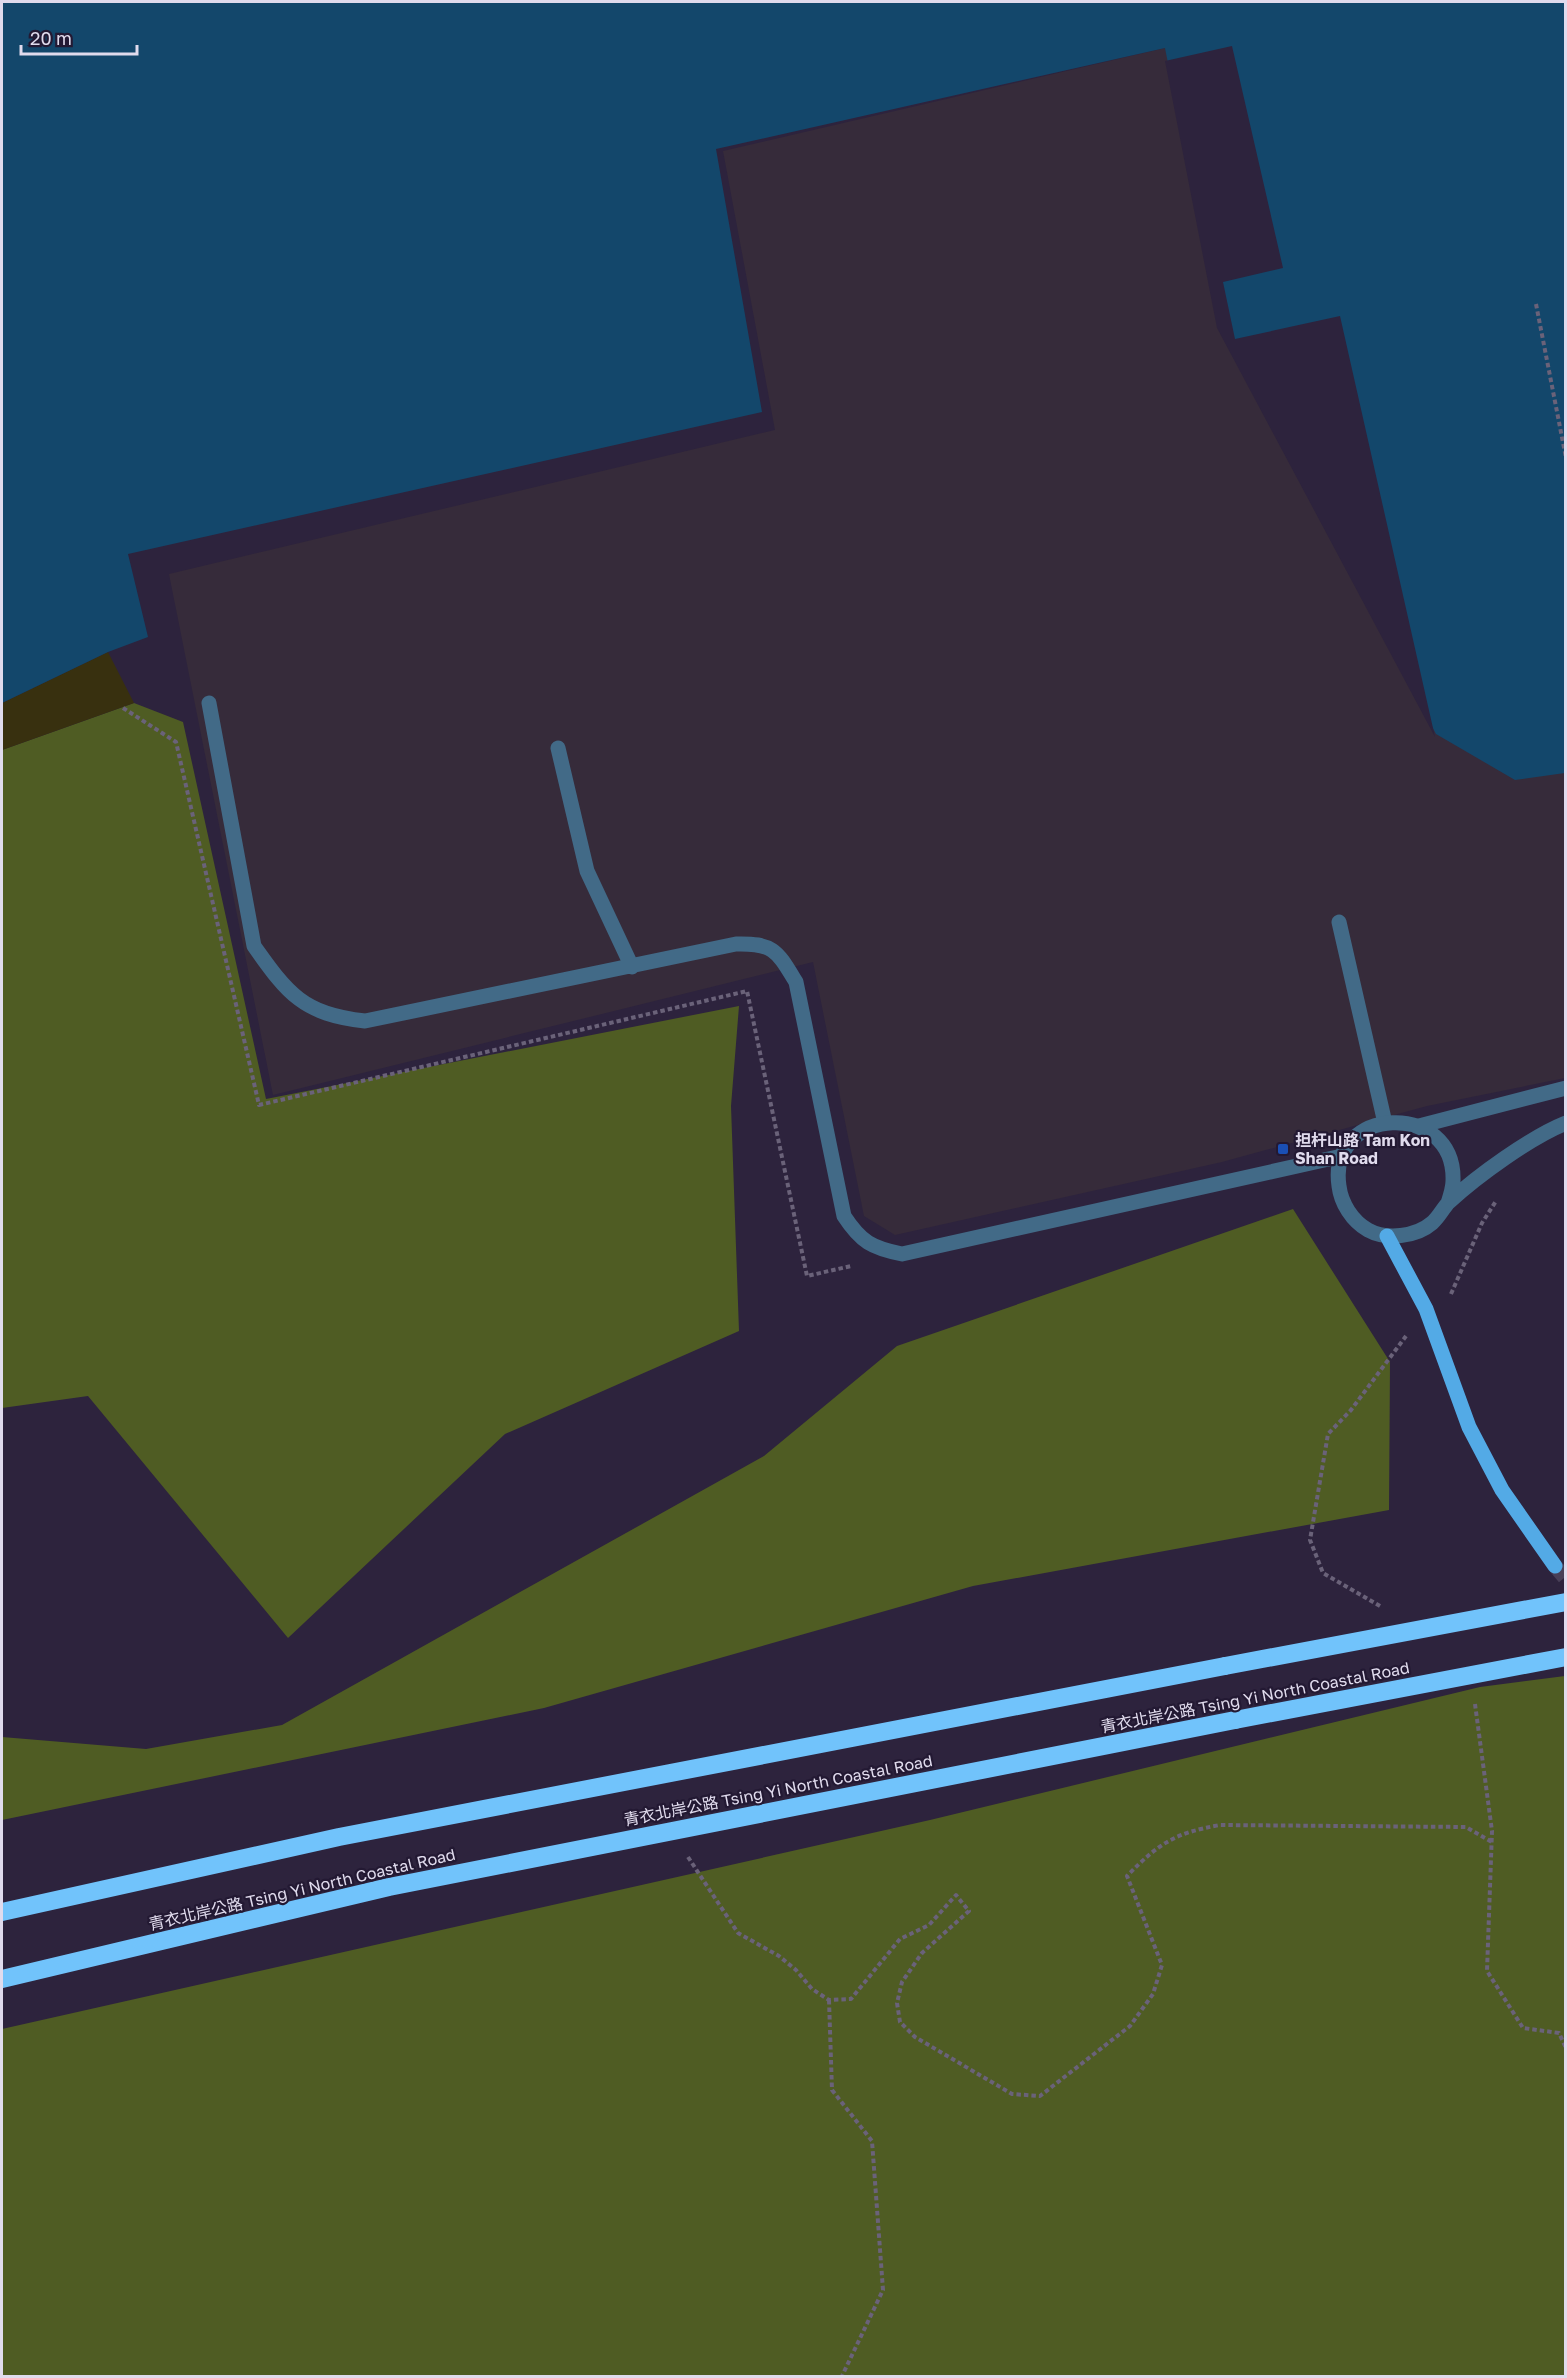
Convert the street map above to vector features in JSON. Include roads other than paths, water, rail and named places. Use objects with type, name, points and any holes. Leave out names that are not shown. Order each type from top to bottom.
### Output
[{"type":"highway","points":[[2,1912],[339,1837],[1566,1602]]},
{"type":"highway","name":"青衣北岸公路 Tsing Yi North Coastal Road","points":[[2,1979],[389,1887],[1566,1657]]},
{"type":"main road","points":[[1387,1236],[1426,1309],[1470,1427],[1503,1490],[1555,1566]]},
{"type":"street","points":[[209,703],[254,946],[276,977],[295,997],[317,1012],[365,1021],[736,944],[760,943],[781,957],[796,982],[844,1216],[856,1234],[876,1248],[902,1254],[1342,1156]]},
{"type":"street","points":[[558,748],[588,871],[632,967]]},
{"type":"street","points":[[1340,922],[1385,1123]]},
{"type":"street","points":[[1419,1126],[1566,1088]]},
{"type":"street","points":[[1448,1203],[1453,1181],[1450,1158],[1438,1139],[1419,1126],[1396,1121],[1373,1125],[1355,1138],[1342,1156],[1337,1177],[1340,1198],[1351,1215],[1367,1230],[1387,1236],[1412,1233],[1432,1224],[1448,1203],[1490,1168],[1566,1123]]},
{"type":"water","points":[[2,2],[1565,2],[1565,773],[1515,780],[1436,734],[1220,327],[1165,48],[716,149],[762,412],[128,554],[148,637],[108,652],[2,703]]},
{"type":"tunnel","points":[[1555,1566],[1566,1579]]},
{"type":"place","name":"担杆山路 Tam Kon Shan Road","points":[[1283,1149]]}]
